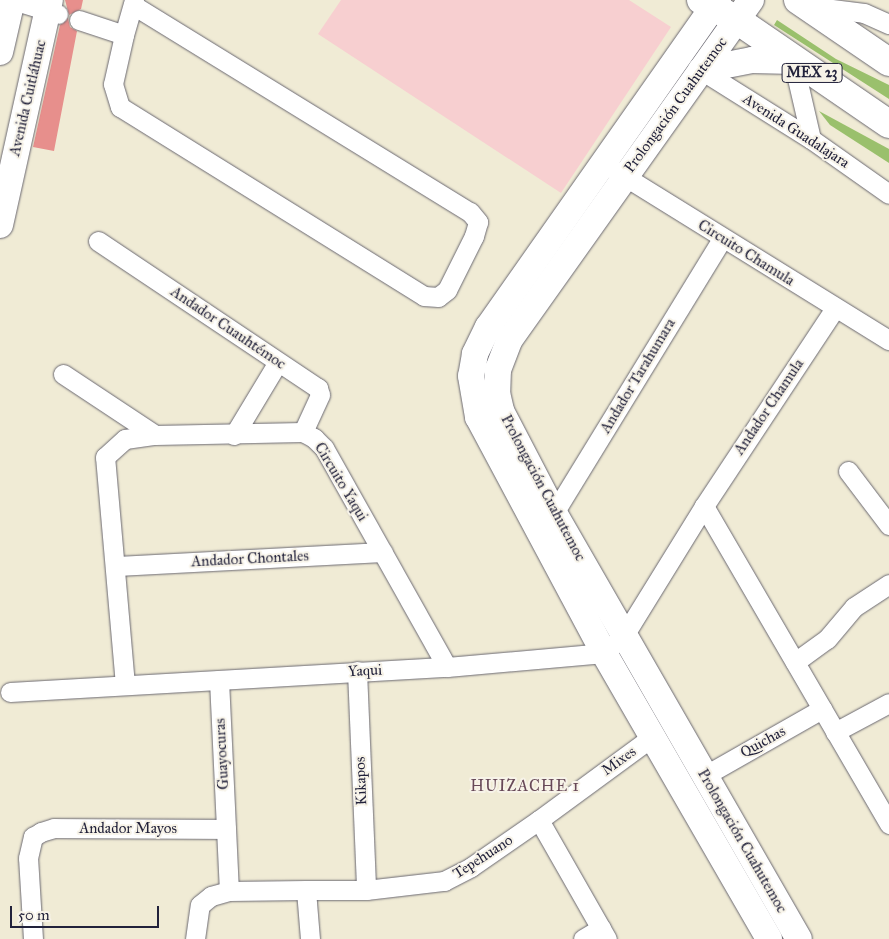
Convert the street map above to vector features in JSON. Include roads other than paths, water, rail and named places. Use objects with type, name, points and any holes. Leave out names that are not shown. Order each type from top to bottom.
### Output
[{"type":"main road","name":"MEX 23","points":[[711,2],[744,10],[793,61],[889,124]]},
{"type":"main road","points":[[802,3],[889,62]]},
{"type":"street","points":[[0,52],[13,0],[52,9]]},
{"type":"street","name":"Prolongación Cuahutemoc","points":[[711,2],[614,170],[509,341],[498,369],[501,411],[554,514],[625,634],[704,776],[799,939]]},
{"type":"street","points":[[133,3],[470,212],[478,222],[474,236],[447,290],[438,297],[424,296],[120,107],[114,96],[113,84],[133,3]]},
{"type":"street","points":[[802,3],[843,8],[864,13],[889,24]]},
{"type":"street","name":"Avenida Cuitláhuac","points":[[0,225],[52,9]]},
{"type":"street","name":"Prolongación Cuahutemoc","points":[[744,10],[701,70],[614,170],[488,327],[475,354],[471,376],[478,417],[604,653],[769,939]]},
{"type":"street","points":[[79,20],[124,35]]},
{"type":"street","points":[[701,70],[752,60],[793,61],[811,139]]},
{"type":"street","name":"Avenida Guadalajara","points":[[701,70],[811,139],[889,194]]},
{"type":"street","name":"Circuito Chamula","points":[[614,170],[722,239],[889,340]]},
{"type":"street","name":"Andador Tarahumara","points":[[554,514],[722,239]]},
{"type":"street","name":"Andador Cuauhtémoc","points":[[98,241],[320,391],[303,432]]},
{"type":"street","name":"Andador Chamula","points":[[604,653],[625,634],[704,506],[835,308]]},
{"type":"street","points":[[234,435],[278,362]]},
{"type":"street","points":[[63,374],[155,435]]},
{"type":"street","name":"Circuito Yaqui","points":[[125,685],[117,566],[105,457],[125,440],[155,435],[234,435],[303,432],[324,448],[447,667]]},
{"type":"street","points":[[848,471],[889,525]]},
{"type":"street","points":[[704,506],[889,824]]},
{"type":"street","name":"Andador Chontales","points":[[117,566],[383,552]]},
{"type":"street","points":[[795,662],[827,639],[854,606],[889,584]]},
{"type":"street","name":"Yaqui","points":[[125,685],[447,667],[604,653]]},
{"type":"street","name":"Kikapos","points":[[357,671],[366,890]]},
{"type":"street","name":"Guayocuras","points":[[219,680],[229,891]]},
{"type":"street","points":[[10,692],[125,685]]},
{"type":"street","points":[[835,732],[889,703]]},
{"type":"street","name":"Quichas","points":[[704,776],[822,709]]},
{"type":"street","name":"Mixes","points":[[539,820],[652,737]]},
{"type":"street","points":[[539,820],[604,934],[583,939]]},
{"type":"street","name":"Tepehuano","points":[[229,891],[366,890],[444,881],[471,868],[539,820]]},
{"type":"street","name":"Andador Mayos","points":[[33,939],[28,858],[33,837],[54,828],[226,829]]},
{"type":"street","points":[[306,890],[310,939]]},
{"type":"street","points":[[195,939],[200,905],[211,896],[229,891]]},
{"type":"district","name":"HUIZACHE 1","points":[[525,786]]}]
